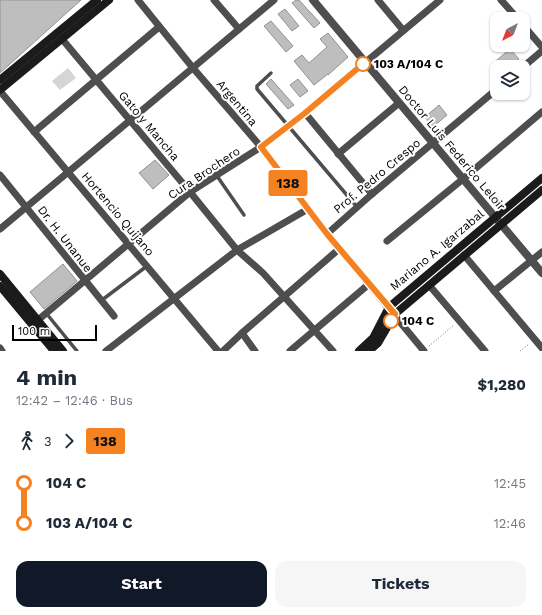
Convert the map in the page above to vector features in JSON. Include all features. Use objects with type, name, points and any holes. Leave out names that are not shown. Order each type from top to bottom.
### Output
[{"type":"main road","points":[[0,80],[98,0]]},
{"type":"main road","points":[[0,91],[109,0]]},
{"type":"main road","name":"Mariano A. Igarzabal","points":[[360,351],[373,338],[388,307],[542,178]]},
{"type":"main road","name":"Mariano A. Igarzabal","points":[[369,351],[378,342],[395,314],[541,193]]},
{"type":"main road","points":[[1,277],[3,288],[54,351]]},
{"type":"main road","points":[[3,288],[38,320],[63,351]]},
{"type":"street","name":"Argentina","points":[[138,0],[193,68],[261,147],[327,234],[395,314],[424,351]]},
{"type":"street","points":[[214,0],[239,30]]},
{"type":"street","points":[[0,229],[274,0]]},
{"type":"street","name":"Doctor Luis Federico Leloir","points":[[313,0],[542,273]]},
{"type":"street","points":[[378,0],[403,30]]},
{"type":"street","name":"Cura Brochero","points":[[38,320],[190,192],[261,147],[305,113],[439,0]]},
{"type":"street","points":[[501,0],[512,12]]},
{"type":"street","points":[[34,132],[159,27]]},
{"type":"street","points":[[530,33],[542,48]]},
{"type":"street","name":"Gato y Mancha","points":[[62,39],[237,250],[263,273],[285,296],[333,351]]},
{"type":"street","points":[[530,61],[542,51]]},
{"type":"street","name":"Hortencio Quijano","points":[[0,91],[218,351]]},
{"type":"street","name":"Prof. Pedro Crespo","points":[[327,234],[372,194],[490,95]]},
{"type":"street","points":[[338,154],[399,103]]},
{"type":"street","points":[[387,241],[542,112]]},
{"type":"street","points":[[305,113],[372,194]]},
{"type":"street","name":"Dr. H. Unanue","points":[[0,175],[84,281],[114,316]]},
{"type":"street","points":[[106,351],[237,250],[308,209]]},
{"type":"street","points":[[223,351],[339,249]]},
{"type":"street","points":[[494,291],[542,252]]},
{"type":"street","points":[[464,256],[542,348]]},
{"type":"street","points":[[290,351],[369,284]]},
{"type":"street","points":[[429,285],[485,351]]},
{"type":"street","points":[[242,333],[256,351]]},
{"type":"lane","points":[[271,72],[260,82],[257,89],[357,208]]},
{"type":"lane","points":[[217,176],[244,215]]},
{"type":"lane","points":[[101,300],[147,266]]},
{"type":"lane","points":[[46,313],[77,351]]},
{"type":"path","points":[[424,351],[460,321]]},
{"type":"path","points":[[520,351],[534,339]]},
{"type":"shaded area","points":[[68,68],[76,78],[60,90],[52,81]]},
{"type":"building","points":[[0,0],[81,0],[0,73]]},
{"type":"building","points":[[299,0],[320,23],[314,28],[292,3]]},
{"type":"building","points":[[285,9],[299,26],[292,31],[278,14]]},
{"type":"building","points":[[271,21],[293,46],[286,52],[264,26]]},
{"type":"building","points":[[328,33],[348,57],[314,85],[294,61],[302,55],[309,63],[327,47],[320,39]]},
{"type":"building","points":[[506,52],[513,52],[519,59],[518,60],[497,60]]},
{"type":"building","points":[[271,79],[294,105],[288,109],[266,84]]},
{"type":"building","points":[[298,79],[308,91],[300,97],[290,85]]},
{"type":"building","points":[[439,105],[447,115],[433,127],[425,117]]},
{"type":"building","points":[[155,160],[169,175],[153,189],[139,173]]},
{"type":"building","points":[[63,264],[77,281],[44,309],[30,292]]},
{"type":"bus line","name":"138","points":[[363,64],[305,113],[261,147],[327,234],[395,314],[391,321]]},
{"type":"place","name":"103 A/104 C","points":[[363,64]]},
{"type":"place","name":"104 C","points":[[391,321]]}]
